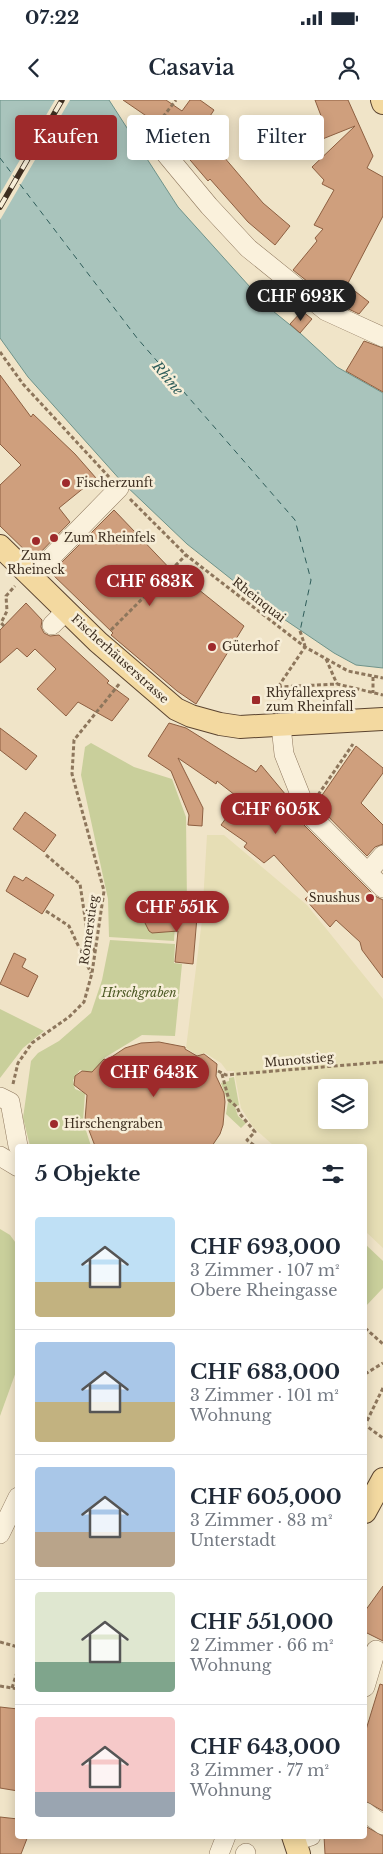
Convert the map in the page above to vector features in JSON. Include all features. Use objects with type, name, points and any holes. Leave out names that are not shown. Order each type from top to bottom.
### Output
[{"type":"main road","name":"Fischerhäuserstrasse","points":[[0,546],[24,582],[57,616],[98,642],[176,709],[191,716],[226,725],[281,726],[383,719]]},
{"type":"main road","points":[[367,1508],[383,1479]]},
{"type":"street","points":[[171,160],[209,206],[248,248],[326,311],[383,337]]},
{"type":"street","points":[[24,582],[119,488]]},
{"type":"street","points":[[281,726],[284,754],[307,812],[383,888]]},
{"type":"street","points":[[368,872],[383,855]]},
{"type":"street","points":[[5,1100],[17,1144]]},
{"type":"street","points":[[0,1156],[15,1164]]},
{"type":"street","points":[[0,1534],[15,1504]]},
{"type":"street","points":[[367,1680],[375,1650]]},
{"type":"street","points":[[367,1813],[383,1825]]},
{"type":"street","points":[[219,1854],[225,1839]]},
{"type":"path","points":[[165,115],[176,100]]},
{"type":"path","name":"Rheinquai","points":[[0,352],[23,384],[119,488],[186,554],[305,647],[348,671],[383,678]]},
{"type":"path","points":[[98,642],[186,554]]},
{"type":"path","points":[[4,626],[1,623],[7,611],[6,596],[24,582]]},
{"type":"path","points":[[281,726],[278,687],[305,647],[300,631]]},
{"type":"path","points":[[326,658],[337,684]]},
{"type":"path","points":[[373,677],[373,694]]},
{"type":"path","points":[[278,687],[337,684],[373,694],[383,694]]},
{"type":"path","name":"Römerstieg","points":[[5,1100],[18,1063],[32,1043],[69,1017],[84,1002],[92,973],[104,891],[72,774],[74,740],[116,688]]},
{"type":"path","points":[[307,812],[353,744]]},
{"type":"path","points":[[46,855],[80,884],[88,938],[96,953]]},
{"type":"path","points":[[46,911],[69,926],[92,973]]},
{"type":"path","name":"Munotstieg","points":[[252,1144],[247,1140],[254,1132],[237,1107],[229,1100],[220,1072],[226,1075],[383,1062]]},
{"type":"path","points":[[367,1330],[383,1344]]},
{"type":"path","points":[[367,1373],[383,1364]]},
{"type":"path","points":[[367,1421],[383,1388]]},
{"type":"path","points":[[367,1426],[383,1438]]},
{"type":"path","points":[[0,1642],[15,1647]]},
{"type":"path","points":[[12,1688],[15,1678]]},
{"type":"path","points":[[0,1686],[15,1688]]},
{"type":"shaded area","points":[[207,835],[224,835],[307,905],[383,999],[383,1248],[367,1233],[367,1144],[272,1144],[253,1127],[241,1108],[234,1071],[227,1071],[221,1063],[205,1053],[197,1055],[186,1048],[202,920]]},
{"type":"green space","points":[[91,743],[134,767],[172,779],[186,817],[187,905],[176,906],[174,941],[109,937],[108,899],[81,775],[85,747]]},
{"type":"green space","name":"Hirschgraben","points":[[110,940],[175,944],[174,963],[182,964],[175,1036],[142,1035],[104,1058],[93,1073],[80,1070],[73,1080],[75,1089],[85,1093],[83,1121],[90,1144],[30,1144],[23,1118],[31,1061],[38,1053],[59,1041],[91,1013],[102,980]]},
{"type":"green space","points":[[0,1009],[44,1031],[23,1048],[0,1078]]},
{"type":"green space","points":[[234,1077],[239,1105],[235,1107],[238,1116],[246,1123],[241,1128],[226,1114],[228,1102],[221,1083],[229,1081],[229,1078]]},
{"type":"green space","points":[[0,1229],[10,1235],[15,1242],[15,1375],[0,1416]]},
{"type":"green space","points":[[367,1246],[383,1261],[383,1288],[367,1305]]},
{"type":"water","name":"Rhine","points":[[0,100],[109,100],[127,128],[127,160],[148,160],[178,207],[268,307],[337,367],[383,393],[383,668],[356,665],[334,653],[269,609],[187,544],[123,483],[28,377],[0,338]]},
{"type":"pier","points":[[55,100],[70,100],[61,115],[46,115]]},
{"type":"pier","points":[[20,160],[35,160],[0,220],[0,194]]},
{"type":"building","points":[[123,100],[166,100],[182,111],[190,100],[200,100],[214,110],[211,115],[145,115]]},
{"type":"building","points":[[315,100],[348,100],[373,156],[367,168],[383,177],[383,216],[347,285],[369,302],[359,314],[332,301],[293,270],[317,241],[315,238],[323,229],[314,225],[334,190],[322,184],[324,180],[312,167],[319,160],[324,160],[324,156],[355,126],[324,138],[324,115],[321,115]]},
{"type":"building","points":[[190,160],[226,160],[263,203],[290,226],[275,245],[248,222],[210,179],[208,181]]},
{"type":"building","points":[[302,311],[312,319],[300,333],[290,324]]},
{"type":"building","points":[[364,341],[383,348],[383,392],[346,371]]},
{"type":"building","points":[[0,375],[31,417],[33,414],[75,454],[96,478],[59,508],[70,522],[34,559],[0,526],[0,485],[21,465],[0,444]]},
{"type":"building","points":[[114,510],[176,575],[178,573],[244,626],[196,704],[177,691],[111,635],[113,633],[51,573]]},
{"type":"building","points":[[26,603],[42,620],[41,627],[44,633],[50,636],[59,635],[109,681],[107,683],[129,699],[112,721],[78,702],[66,716],[37,689],[56,669],[35,649],[27,657],[17,648],[0,663],[0,630]]},
{"type":"building","points":[[169,723],[186,728],[256,772],[261,765],[291,801],[299,820],[375,896],[383,900],[383,978],[362,950],[360,942],[336,920],[330,927],[305,899],[310,895],[274,855],[264,863],[244,847],[247,843],[221,825],[240,799],[217,781],[216,784],[178,758],[203,808],[202,826],[188,825],[189,815],[171,771],[148,756]]},
{"type":"building","points":[[0,728],[37,756],[26,770],[0,750]]},
{"type":"building","points":[[356,746],[383,768],[383,773],[361,803],[383,825],[383,844],[375,847],[367,856],[316,804]]},
{"type":"building","points":[[25,812],[56,835],[44,852],[13,829]]},
{"type":"building","points":[[14,876],[23,881],[26,877],[54,895],[42,914],[6,891]]},
{"type":"building","points":[[154,913],[197,917],[193,964],[175,962],[178,931],[152,933],[149,931],[145,923]]},
{"type":"building","points":[[14,953],[26,959],[22,967],[38,976],[28,997],[0,984]]},
{"type":"building","points":[[159,1042],[185,1047],[185,1049],[197,1056],[204,1054],[217,1064],[216,1076],[224,1093],[225,1102],[223,1125],[213,1144],[94,1144],[85,1120],[87,1095],[74,1085],[75,1076],[82,1071],[92,1072],[104,1059],[107,1060],[125,1048],[141,1043]]},
{"type":"building","points":[[383,1586],[383,1641],[367,1633],[367,1608]]},
{"type":"building","points":[[380,1684],[383,1685],[383,1811],[367,1802],[367,1726]]},
{"type":"building","points":[[0,1707],[15,1709],[15,1790],[0,1788]]},
{"type":"building","points":[[0,1817],[15,1819],[15,1839],[27,1839],[21,1854],[0,1854]]},
{"type":"building","points":[[367,1827],[383,1836],[383,1854],[325,1854],[324,1839],[367,1839]]},
{"type":"ferry route","points":[[0,158],[137,338],[295,520],[311,580],[300,631]]},
{"type":"railway","points":[[0,207],[62,100]]},
{"type":"place","name":"Fischerzunft","points":[[66,483]]},
{"type":"place","name":"Zum Rheinfels","points":[[54,538]]},
{"type":"place","name":"Zum Rheineck","points":[[36,541]]},
{"type":"place","name":"Güterhof","points":[[212,647]]},
{"type":"place","name":"Rhyfallexpress zum Rheinfall","points":[[256,700]]},
{"type":"place","name":"Snushus","points":[[370,898]]},
{"type":"place","name":"Hirschengraben","points":[[54,1124]]}]
